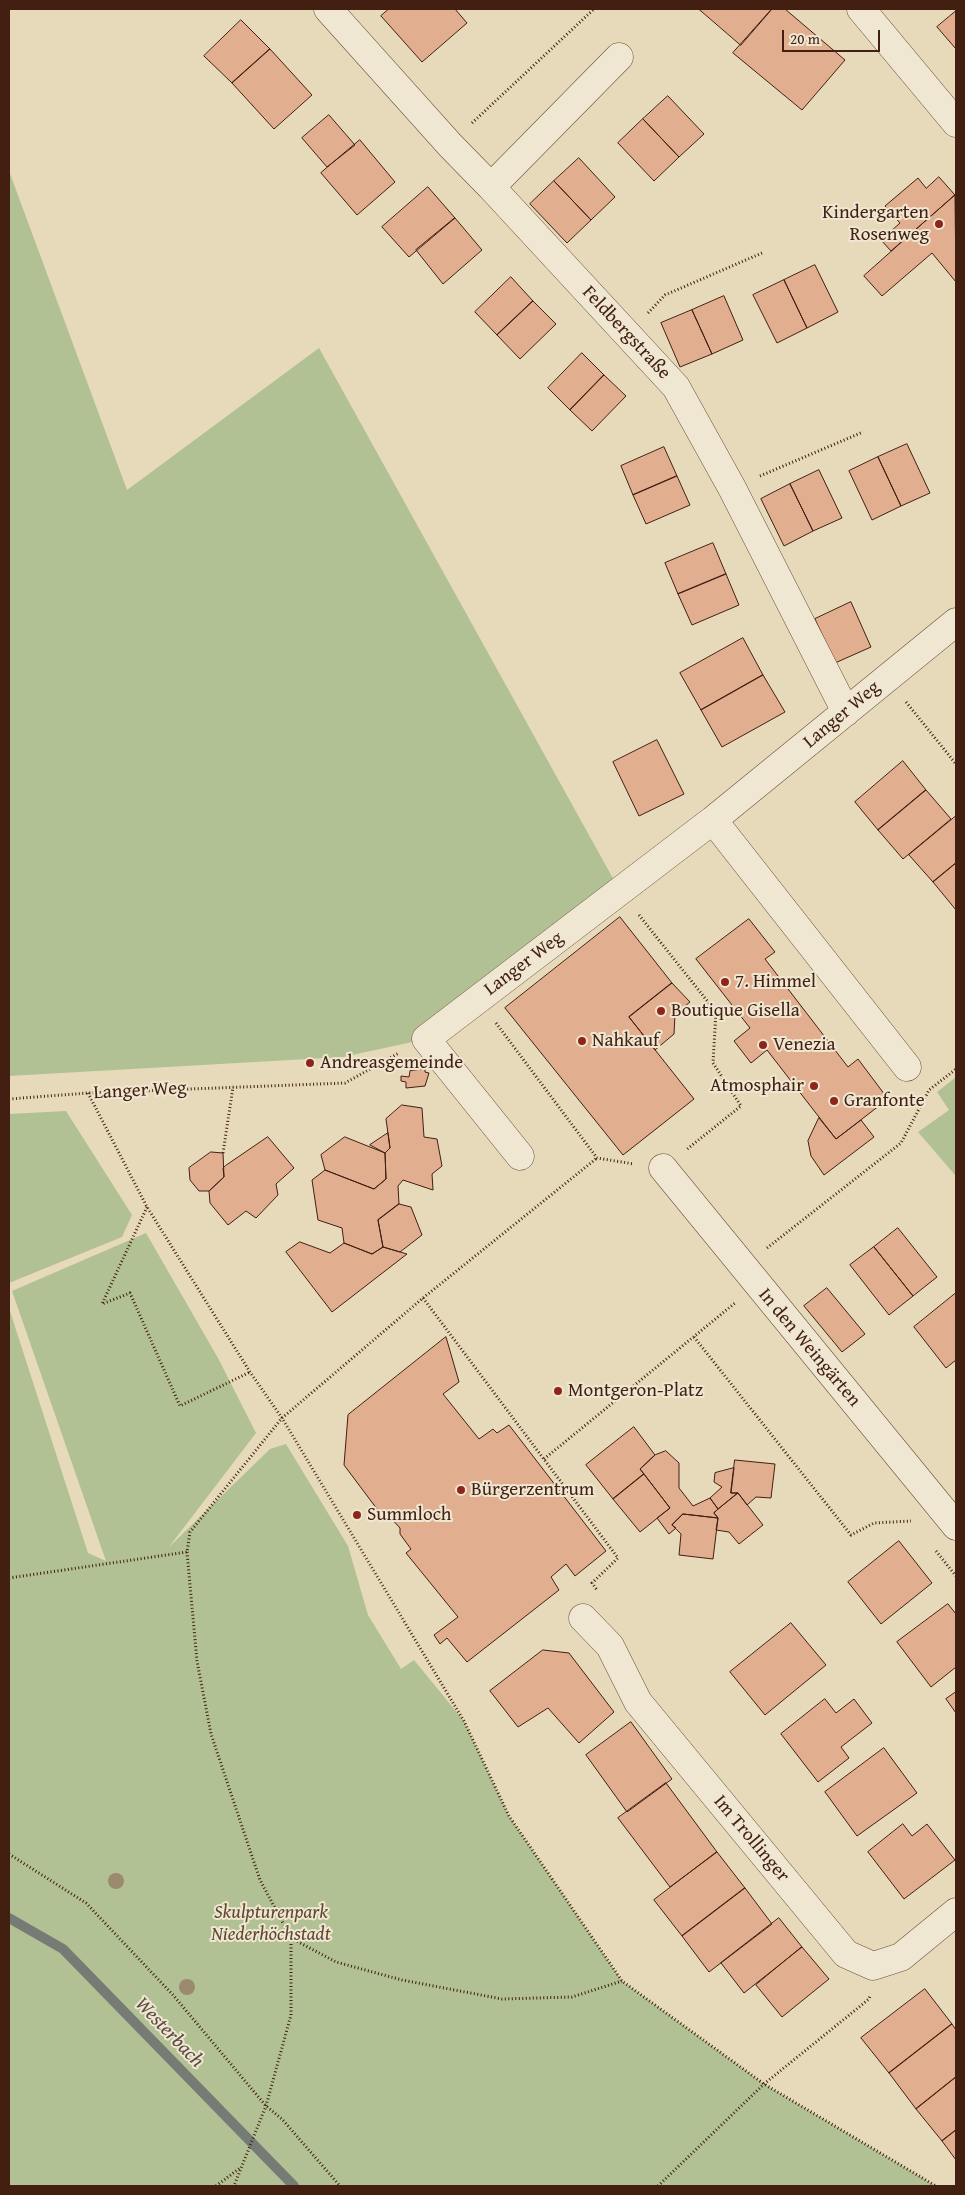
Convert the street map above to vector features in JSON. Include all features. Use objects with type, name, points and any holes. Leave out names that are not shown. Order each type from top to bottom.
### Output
[{"type":"street","name":"Feldbergstraße","points":[[328,9],[450,145],[676,387],[732,488],[846,712]]},
{"type":"street","points":[[861,9],[956,122]]},
{"type":"street","points":[[491,187],[619,57]]},
{"type":"street","name":"Langer Weg","points":[[426,1039],[713,820],[956,622]]},
{"type":"street","points":[[713,820],[907,1067]]},
{"type":"street","points":[[426,1039],[520,1156]]},
{"type":"street","name":"In den Weingärten","points":[[664,1168],[750,1276],[956,1526]]},
{"type":"street","name":"Im Trollinger","points":[[583,1618],[610,1646],[638,1702],[846,1954],[873,1966]]},
{"type":"street","points":[[873,1966],[901,1956],[956,1912]]},
{"type":"path","points":[[450,145],[594,9]]},
{"type":"path","points":[[627,334],[665,295],[762,253]]},
{"type":"path","points":[[732,488],[862,432]]},
{"type":"path","points":[[886,678],[956,764]]},
{"type":"path","points":[[478,999],[597,1158],[664,1168],[741,1106],[713,1063],[716,1012],[620,892]]},
{"type":"path","name":"Langer Weg","points":[[9,1099],[88,1093],[346,1083],[426,1039]]},
{"type":"path","points":[[544,1459],[694,1337],[750,1276],[901,1143],[929,1090],[956,1069]]},
{"type":"path","points":[[223,1153],[233,1087]]},
{"type":"path","points":[[88,1093],[147,1208],[250,1372],[282,1418],[464,1721],[509,1816],[622,1981],[764,2084],[936,2186]]},
{"type":"path","points":[[234,2186],[262,2119],[291,2015],[291,1938],[260,1880],[211,1734],[197,1661],[187,1552],[190,1532],[282,1418],[423,1298],[597,1158]]},
{"type":"path","points":[[147,1208],[102,1304],[130,1293],[180,1406],[250,1372]]},
{"type":"path","points":[[423,1298],[618,1558]]},
{"type":"path","points":[[694,1337],[851,1535],[874,1523],[910,1520],[916,1527]]},
{"type":"path","points":[[933,1548],[956,1576]]},
{"type":"path","points":[[9,1578],[187,1552]]},
{"type":"path","points":[[9,1854],[86,1903],[173,1996],[266,2106],[282,2119],[340,2186]]},
{"type":"path","points":[[291,1938],[336,1962],[402,1980],[502,1999],[572,1997],[622,1981]]},
{"type":"path","points":[[658,2186],[764,2084],[869,1999],[873,1966]]},
{"type":"path","points":[[216,2186],[241,2167]]},
{"type":"green space","points":[[9,171],[127,490],[319,348],[620,891],[426,1039],[343,1057],[9,1076]]},
{"type":"green space","points":[[956,1077],[955,1175],[918,1132],[949,1110],[937,1092]]},
{"type":"green space","points":[[66,1111],[132,1215],[122,1237],[9,1283],[9,1114]]},
{"type":"green space","name":"Skulpturenpark Niederhöchstadt","points":[[146,1233],[218,1358],[256,1433],[169,1547],[270,1449],[286,1444],[348,1546],[368,1615],[401,1669],[414,1660],[464,1721],[509,1816],[622,1981],[764,2084],[936,2186],[9,2186],[9,1308],[88,1553],[106,1561],[12,1291]]},
{"type":"building","points":[[389,9],[455,9],[467,23],[422,62],[381,16]]},
{"type":"building","points":[[699,9],[772,9],[741,45]]},
{"type":"building","points":[[772,9],[785,9],[845,60],[802,110],[733,53]]},
{"type":"building","points":[[956,11],[956,49],[937,27]]},
{"type":"building","points":[[241,20],[270,49],[232,83],[204,56]]},
{"type":"building","points":[[270,49],[312,95],[274,129],[232,83]]},
{"type":"building","points":[[668,96],[704,134],[679,157],[643,119]]},
{"type":"building","points":[[329,115],[355,145],[327,167],[302,138]]},
{"type":"building","points":[[643,119],[679,157],[654,181],[618,143]]},
{"type":"building","points":[[360,140],[395,182],[357,215],[321,173]]},
{"type":"building","points":[[579,158],[615,197],[591,220],[554,181]]},
{"type":"building","points":[[939,177],[955,195],[891,251],[881,240],[900,223],[885,206],[918,178],[926,188]]},
{"type":"building","points":[[554,181],[591,220],[567,243],[530,204]]},
{"type":"building","points":[[428,187],[455,218],[409,257],[382,227]]},
{"type":"building","name":"Kindergarten Rosenweg","points":[[955,195],[956,282],[932,253],[882,296],[864,276]]},
{"type":"building","points":[[455,218],[482,250],[443,284],[416,250]]},
{"type":"building","points":[[815,265],[838,312],[807,328],[784,280]]},
{"type":"building","points":[[511,277],[533,301],[497,335],[475,312]]},
{"type":"building","points":[[784,280],[807,328],[777,343],[753,295]]},
{"type":"building","points":[[724,296],[743,340],[712,354],[692,310]]},
{"type":"building","points":[[533,301],[556,324],[520,359],[497,335]]},
{"type":"building","points":[[692,310],[712,354],[680,367],[661,323]]},
{"type":"building","points":[[582,353],[604,375],[570,410],[548,388]]},
{"type":"building","points":[[604,375],[626,396],[592,431],[570,410]]},
{"type":"building","points":[[907,444],[930,493],[901,506],[878,457]]},
{"type":"building","points":[[664,447],[677,476],[633,495],[621,466]]},
{"type":"building","points":[[878,457],[901,506],[872,520],[849,471]]},
{"type":"building","points":[[819,470],[842,518],[813,531],[790,484]]},
{"type":"building","points":[[677,476],[690,505],[646,524],[633,495]]},
{"type":"building","points":[[790,484],[813,531],[784,546],[761,499]]},
{"type":"building","points":[[713,543],[726,574],[678,594],[665,563]]},
{"type":"building","points":[[726,574],[739,605],[692,625],[678,594]]},
{"type":"building","points":[[851,602],[871,647],[835,663],[815,619]]},
{"type":"building","points":[[743,638],[763,675],[701,710],[680,673]]},
{"type":"building","points":[[763,675],[785,712],[722,747],[701,710]]},
{"type":"building","points":[[657,740],[684,794],[639,816],[613,762]]},
{"type":"building","points":[[903,761],[926,790],[878,830],[855,802]]},
{"type":"building","points":[[926,790],[951,819],[903,859],[878,830]]},
{"type":"building","points":[[956,816],[956,863],[933,882],[909,855]]},
{"type":"building","points":[[956,863],[956,910],[933,882]]},
{"type":"building","points":[[620,917],[672,983],[629,1017],[694,1099],[623,1155],[505,1008]]},
{"type":"building","points":[[749,919],[775,952],[765,959],[848,1067],[858,1059],[888,1099],[836,1139],[767,1050],[751,1063],[734,1041],[750,1028],[696,959]]},
{"type":"building","points":[[672,983],[690,1002],[675,1014],[674,1034],[655,1050],[629,1017]]},
{"type":"building","points":[[425,1069],[425,1072],[429,1073],[425,1086],[406,1088],[406,1082],[401,1081],[401,1076],[409,1077],[410,1071]]},
{"type":"building","points":[[402,1105],[422,1108],[424,1137],[437,1139],[442,1166],[432,1174],[433,1190],[403,1180],[398,1186],[399,1204],[378,1220],[383,1247],[372,1254],[344,1243],[342,1228],[318,1220],[312,1180],[325,1170],[374,1189],[386,1179],[385,1153],[390,1148],[386,1119]]},
{"type":"building","points":[[819,1118],[836,1139],[861,1120],[874,1137],[824,1175],[811,1156],[808,1141]]},
{"type":"building","points":[[388,1133],[390,1148],[385,1153],[370,1145]]},
{"type":"building","points":[[268,1137],[294,1168],[276,1184],[278,1195],[256,1218],[246,1211],[228,1225],[210,1203],[209,1191],[224,1177],[223,1168],[225,1166]]},
{"type":"building","points":[[345,1137],[385,1153],[386,1179],[374,1189],[325,1170],[321,1155]]},
{"type":"building","points":[[211,1152],[223,1153],[224,1177],[209,1191],[199,1191],[190,1180],[189,1168]]},
{"type":"building","points":[[399,1204],[411,1207],[422,1235],[400,1252],[383,1247],[378,1220]]},
{"type":"building","points":[[898,1228],[937,1277],[913,1296],[874,1247]]},
{"type":"building","points":[[300,1242],[330,1253],[344,1243],[372,1254],[383,1247],[407,1254],[332,1312],[286,1252]]},
{"type":"building","points":[[874,1247],[913,1296],[889,1315],[850,1265]]},
{"type":"building","points":[[827,1288],[865,1334],[842,1352],[804,1306]]},
{"type":"building","points":[[956,1293],[956,1360],[946,1368],[914,1327]]},
{"type":"building","name":"Bürgerzentrum","points":[[446,1337],[459,1382],[443,1394],[479,1439],[493,1429],[497,1433],[509,1425],[606,1551],[575,1576],[566,1564],[551,1577],[559,1590],[467,1662],[447,1638],[440,1644],[434,1635],[458,1617],[406,1553],[411,1549],[400,1534],[400,1528],[387,1514],[383,1517],[344,1465],[348,1415]]},
{"type":"building","points":[[634,1427],[655,1455],[640,1469],[644,1474],[613,1499],[586,1465]]},
{"type":"building","points":[[666,1451],[679,1463],[679,1488],[693,1506],[710,1498],[718,1509],[714,1513],[718,1518],[683,1514],[672,1525],[676,1528],[669,1534],[657,1518],[670,1508],[640,1469],[655,1455]]},
{"type":"building","points":[[735,1460],[775,1464],[771,1498],[756,1497],[747,1505],[738,1493],[731,1493]]},
{"type":"building","points":[[734,1468],[731,1493],[738,1493],[718,1509],[710,1498],[722,1487],[714,1482],[715,1473]]},
{"type":"building","points":[[644,1474],[670,1508],[640,1532],[613,1499]]},
{"type":"building","points":[[738,1493],[763,1525],[739,1544],[729,1532],[716,1530],[718,1518],[714,1513]]},
{"type":"building","points":[[683,1514],[718,1518],[713,1559],[679,1555],[681,1534],[672,1525]]},
{"type":"building","points":[[899,1541],[932,1583],[881,1624],[848,1582]]},
{"type":"building","points":[[948,1604],[956,1614],[956,1667],[931,1687],[897,1642]]},
{"type":"building","points":[[791,1623],[826,1665],[765,1715],[730,1672]]},
{"type":"building","points":[[543,1650],[569,1653],[614,1712],[579,1743],[548,1708],[518,1727],[490,1691]]},
{"type":"building","points":[[956,1692],[956,1713],[946,1699]]},
{"type":"building","points":[[825,1699],[836,1713],[854,1699],[872,1723],[841,1747],[849,1758],[818,1782],[781,1734]]},
{"type":"building","points":[[631,1722],[672,1779],[627,1812],[586,1755]]},
{"type":"building","points":[[884,1748],[917,1793],[857,1836],[825,1792]]},
{"type":"building","points":[[666,1783],[717,1852],[670,1887],[618,1818]]},
{"type":"building","points":[[903,1824],[912,1836],[927,1824],[955,1860],[904,1899],[868,1852]]},
{"type":"building","points":[[717,1852],[745,1888],[682,1936],[654,1900]]},
{"type":"building","points":[[745,1888],[772,1924],[709,1972],[682,1936]]},
{"type":"building","points":[[779,1918],[802,1947],[744,1993],[721,1963]]},
{"type":"building","points":[[802,1947],[829,1979],[782,2017],[756,1985]]},
{"type":"building","points":[[925,1989],[952,2024],[889,2073],[861,2038]]},
{"type":"building","points":[[952,2024],[956,2030],[956,2077],[916,2109],[889,2073]]},
{"type":"building","points":[[956,2077],[956,2130],[942,2141],[916,2109]]},
{"type":"building","points":[[956,2130],[956,2160],[942,2141]]},
{"type":"waterway","name":"Westerbach","points":[[9,1918],[63,1949],[294,2186]]},
{"type":"place","name":"Kindergarten Rosenweg","points":[[939,224]]},
{"type":"place","name":"7. Himmel","points":[[725,982]]},
{"type":"place","name":"Boutique Gisella","points":[[661,1011]]},
{"type":"place","name":"Nahkauf","points":[[582,1041]]},
{"type":"place","name":"Venezia","points":[[763,1045]]},
{"type":"place","name":"Andreasgemeinde","points":[[310,1063]]},
{"type":"place","name":"Atmosphair","points":[[814,1086]]},
{"type":"place","name":"Granfonte","points":[[834,1101]]},
{"type":"place","name":"Montgeron-Platz","points":[[558,1391]]},
{"type":"place","name":"Bürgerzentrum","points":[[461,1490]]},
{"type":"place","name":"Summloch","points":[[357,1515]]}]
